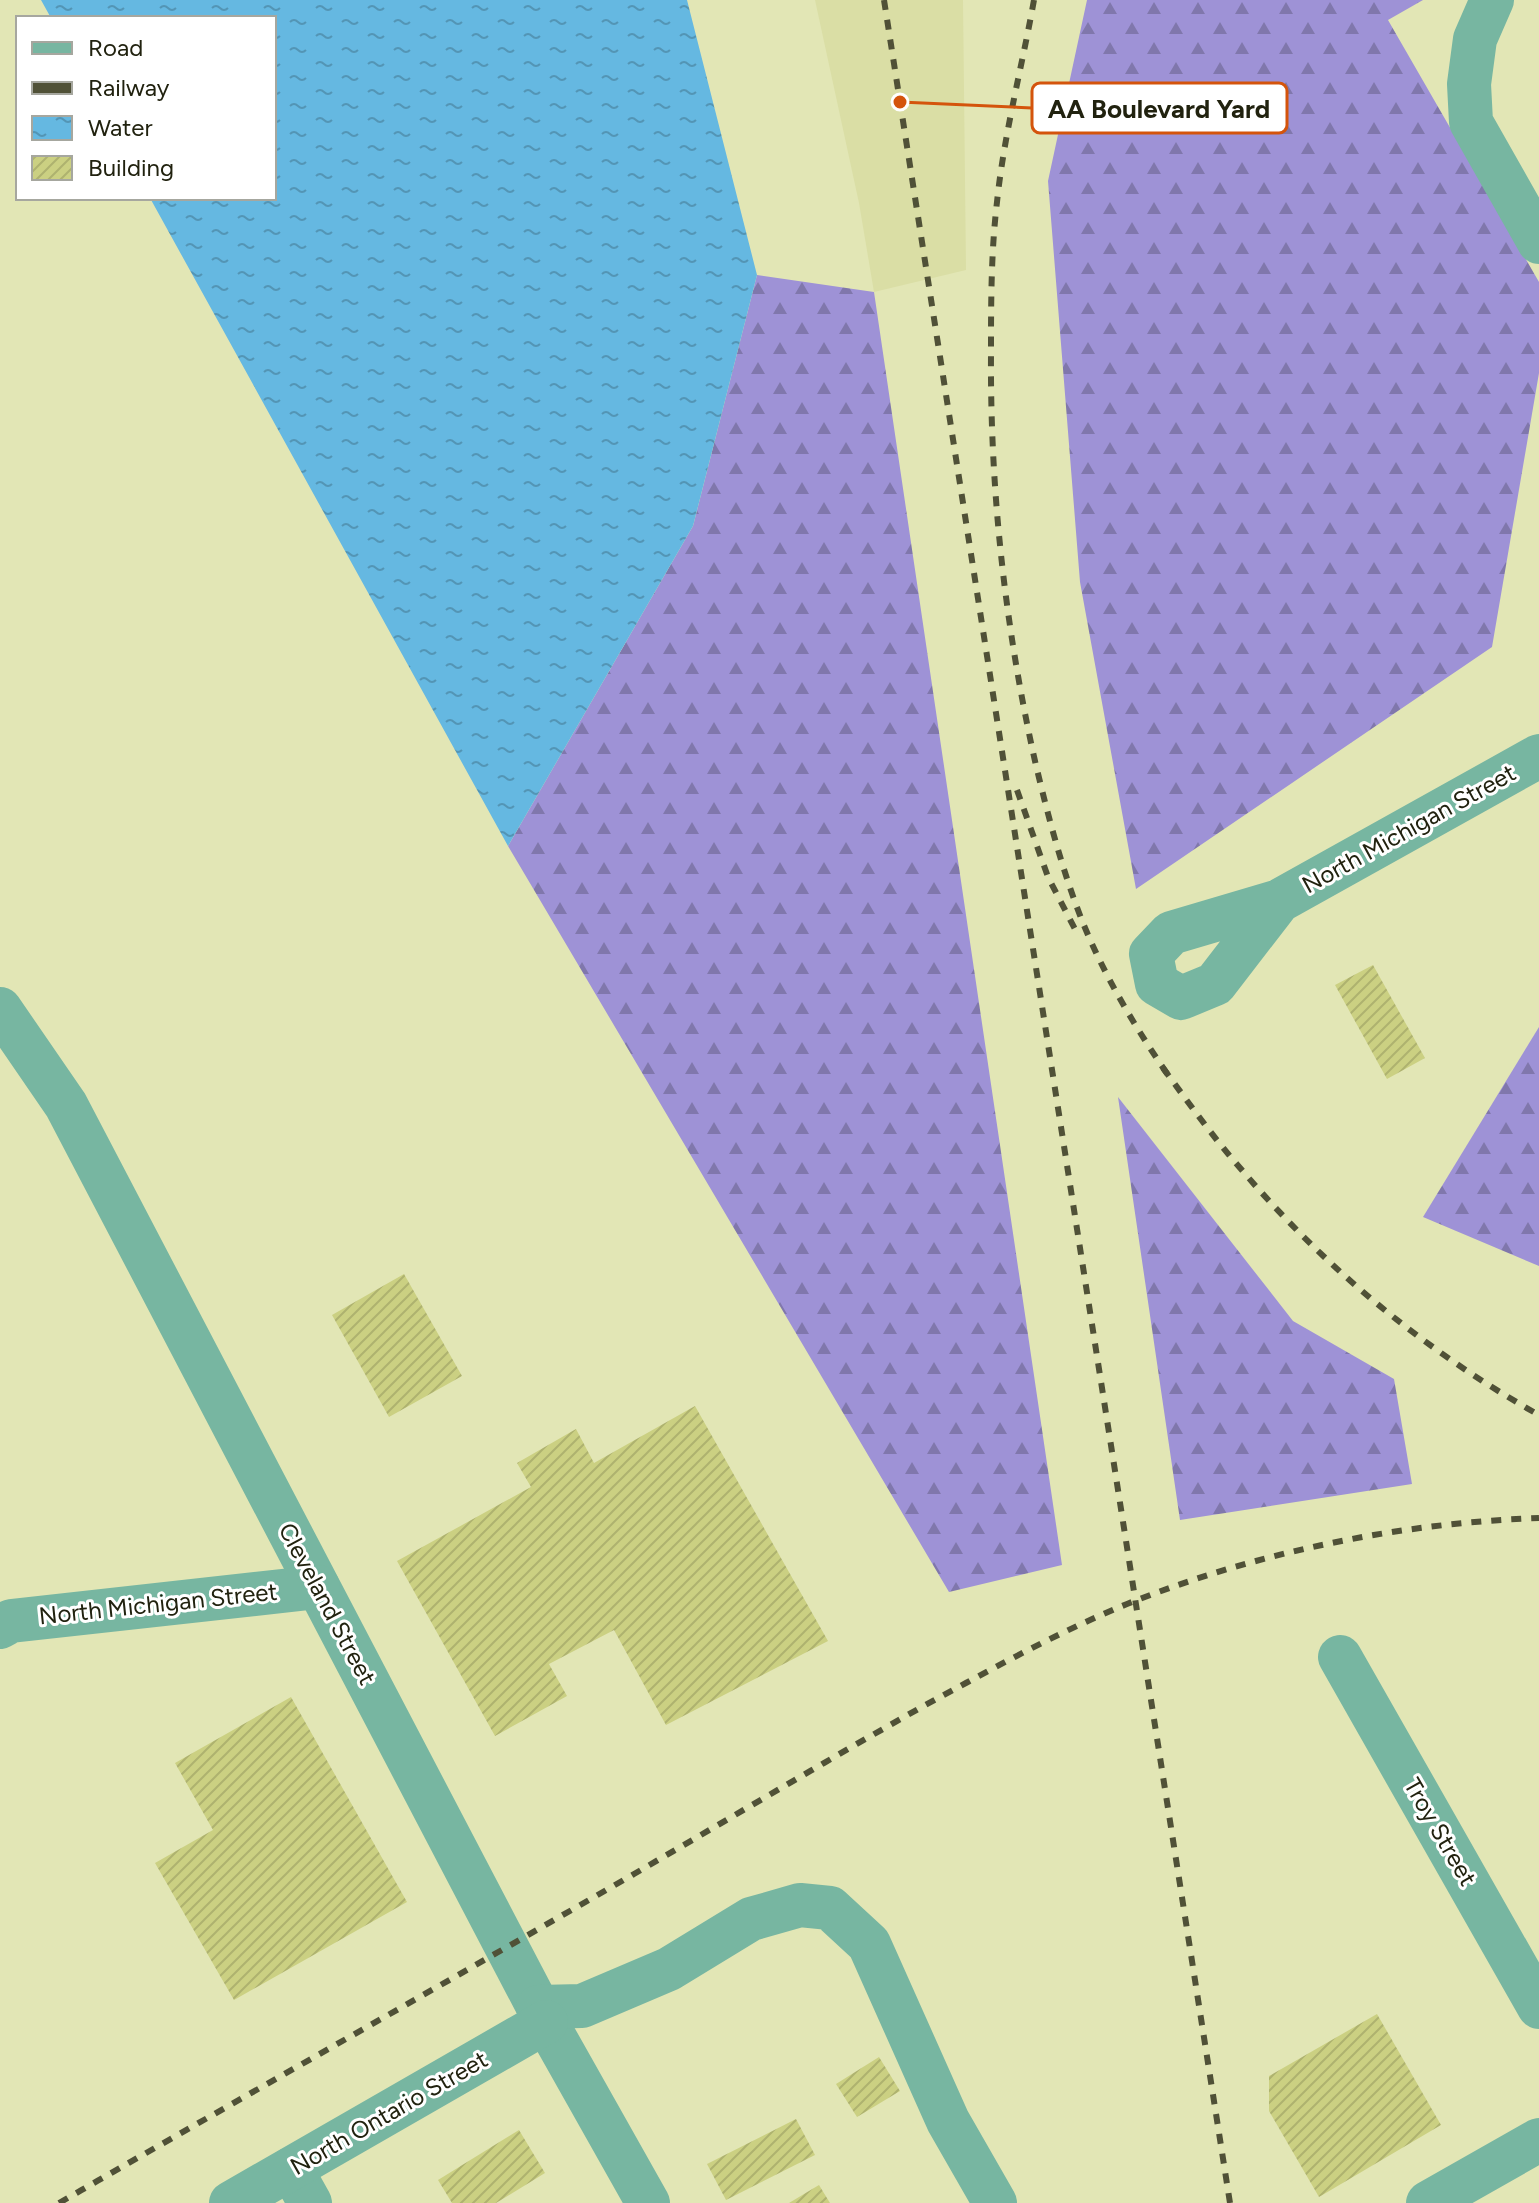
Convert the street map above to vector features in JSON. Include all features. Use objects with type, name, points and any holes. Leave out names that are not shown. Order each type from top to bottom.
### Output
[{"type":"street","points":[[1483,19],[1469,84],[1471,122],[1539,242]]},
{"type":"street","name":"North Michigan Street","points":[[1279,901],[1539,756]]},
{"type":"street","name":"Cleveland Street","points":[[0,1009],[66,1105],[542,2015],[648,2203]]},
{"type":"street","name":"North Michigan Street","points":[[0,1627],[11,1621],[318,1587]]},
{"type":"street","name":"Troy Street","points":[[1340,1657],[1539,2007]]},
{"type":"street","points":[[542,2015],[582,2006],[669,1969],[751,1919],[800,1905],[830,1908],[869,1944],[948,2121],[995,2203]]},
{"type":"street","name":"North Ontario Street","points":[[231,2203],[300,2186],[542,2015]]},
{"type":"street","points":[[1428,2203],[1539,2140]]},
{"type":"shaded area","points":[[815,0],[963,0],[966,270],[874,292],[859,203]]},
{"type":"green space","points":[[1087,0],[1423,0],[1388,20],[1539,282],[1539,373],[1492,647],[1136,889],[1080,582],[1048,181]]},
{"type":"green space","points":[[757,275],[874,292],[1062,1565],[949,1592],[508,846],[693,526]]},
{"type":"green space","points":[[1539,1027],[1539,1266],[1423,1217]]},
{"type":"green space","points":[[1118,1097],[1293,1321],[1394,1379],[1412,1484],[1180,1520]]},
{"type":"water","points":[[41,0],[687,0],[757,275],[693,526],[508,846],[151,200],[276,200],[276,16],[50,16]]},
{"type":"building","points":[[1373,965],[1425,1058],[1387,1079],[1335,985]]},
{"type":"building","points":[[404,1274],[462,1376],[389,1417],[332,1315]]},
{"type":"building","points":[[695,1406],[828,1641],[666,1725],[614,1630],[549,1664],[567,1696],[495,1736],[397,1561],[531,1487],[517,1463],[576,1429],[594,1463]]},
{"type":"building","points":[[291,1697],[407,1902],[234,2000],[155,1863],[213,1830],[175,1763]]},
{"type":"building","points":[[1377,2014],[1441,2125],[1319,2197],[1269,2111],[1269,2076]]},
{"type":"building","points":[[879,2057],[900,2091],[857,2117],[836,2084]]},
{"type":"building","points":[[796,2119],[815,2155],[726,2200],[707,2164]]},
{"type":"building","points":[[519,2130],[545,2173],[496,2203],[452,2203],[438,2180]]},
{"type":"building","points":[[819,2185],[830,2203],[789,2203]]},
{"type":"railway","points":[[884,0],[1230,2203]]},
{"type":"railway","points":[[1034,0],[1004,151],[992,259],[991,404],[1001,558],[1024,711],[1068,883],[1111,982],[1168,1075]]},
{"type":"railway","points":[[1017,790],[1048,877],[1077,933]]},
{"type":"railway","points":[[1163,1068],[1241,1169],[1342,1273],[1417,1335],[1539,1415]]},
{"type":"railway","points":[[59,2203],[884,1728],[1074,1627],[1176,1586],[1278,1555],[1434,1526],[1539,1518]]},
{"type":"place","name":"AA Boulevard Yard","points":[[900,102]]}]
